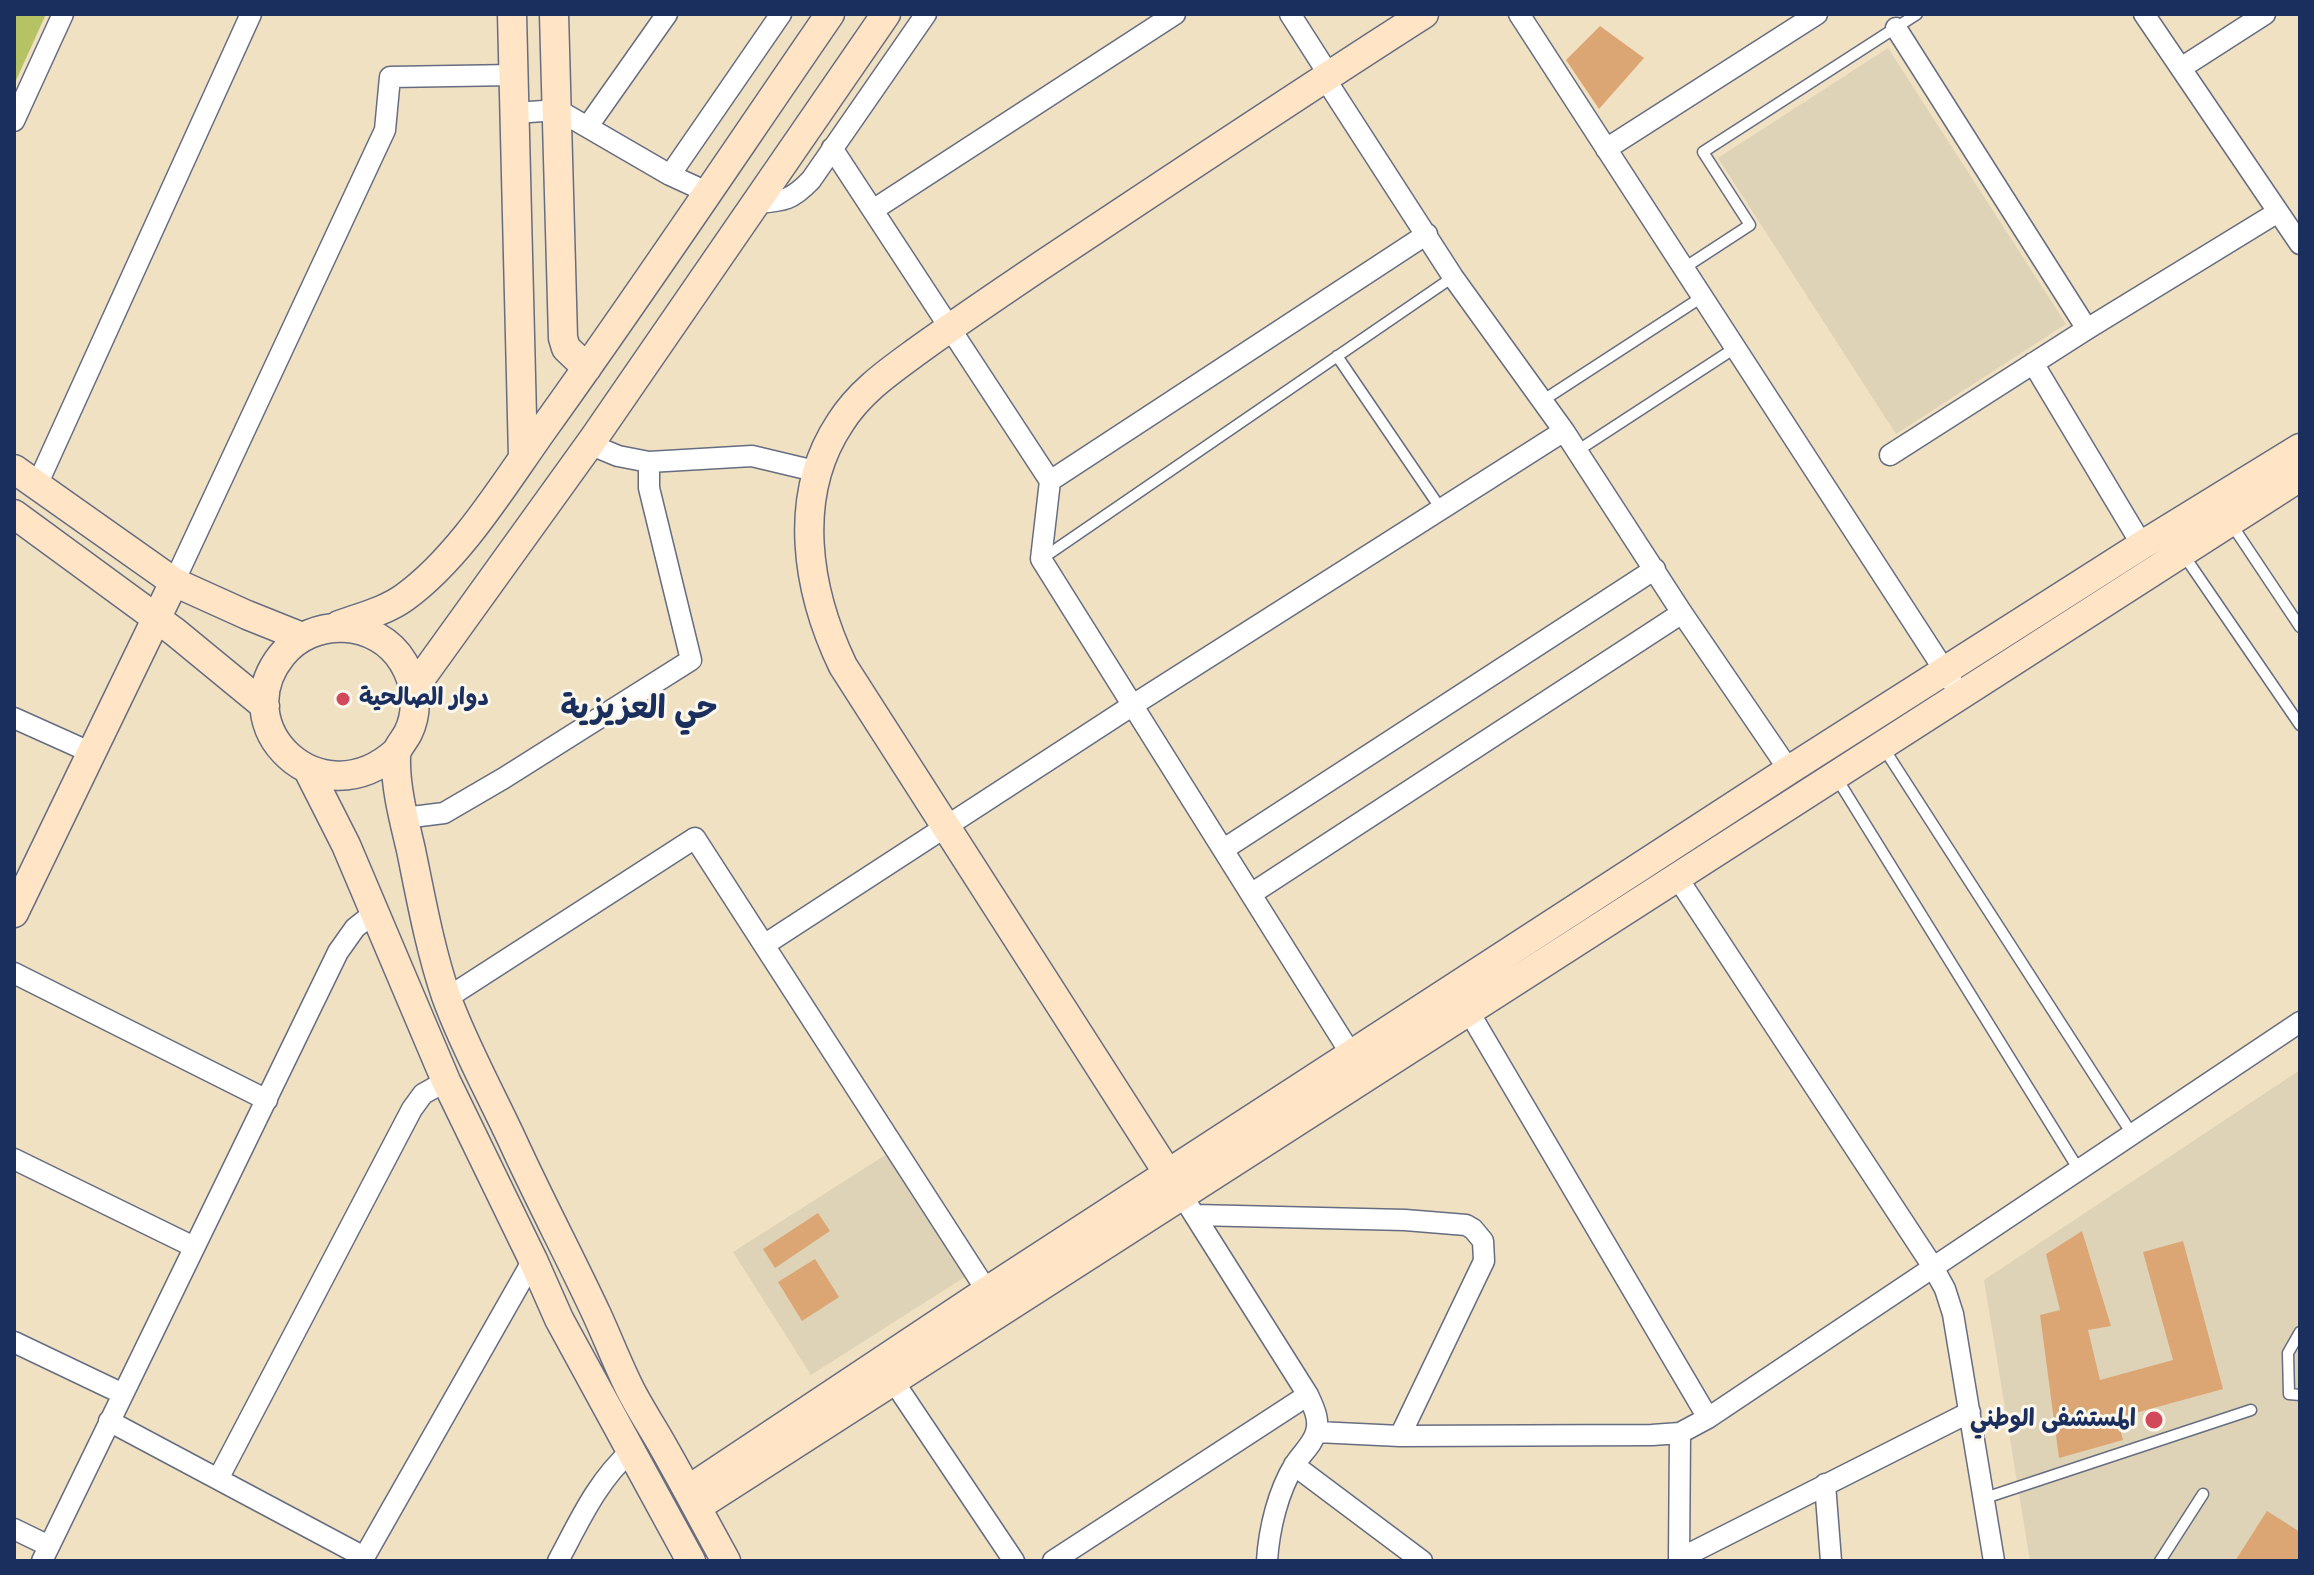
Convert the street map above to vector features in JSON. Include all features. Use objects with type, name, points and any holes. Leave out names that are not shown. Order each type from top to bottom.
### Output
[{"type":"street","points":[[14,121],[63,14]]},
{"type":"street","points":[[251,14],[25,477],[174,582],[302,637]]},
{"type":"street","points":[[512,14],[523,457]]},
{"type":"street","points":[[554,14],[563,338],[566,348],[587,368]]},
{"type":"street","points":[[588,126],[667,14]]},
{"type":"street","points":[[670,175],[781,14]]},
{"type":"street","points":[[333,627],[357,629],[380,638],[402,659],[414,688],[412,722],[396,752],[384,763],[355,775],[339,777],[308,770],[287,755],[271,732],[265,706],[269,679],[281,655],[302,637],[393,605],[426,579],[471,529],[587,368],[830,14]]},
{"type":"street","points":[[414,688],[589,444],[886,14]]},
{"type":"street","points":[[756,203],[787,200],[798,194],[926,14]]},
{"type":"street","points":[[873,210],[1175,14]]},
{"type":"street","points":[[1290,14],[1453,277],[1564,431],[1789,770]]},
{"type":"street","points":[[1267,1561],[1272,1524],[1294,1465],[1317,1432],[1315,1413],[1308,1395],[843,666],[827,633],[819,606],[809,546],[809,520],[819,472],[839,424],[875,382],[950,327],[1424,14]]},
{"type":"street","points":[[1519,14],[1961,696]]},
{"type":"street","points":[[1606,149],[1817,14]]},
{"type":"street","points":[[2144,14],[2300,244]]},
{"type":"street","points":[[2181,68],[2265,14]]},
{"type":"street","points":[[1896,28],[2087,329]]},
{"type":"street","points":[[14,913],[157,618],[385,130],[390,77],[514,75]]},
{"type":"street","points":[[515,113],[558,110],[670,175],[707,192]]},
{"type":"street","points":[[832,148],[1050,481],[1041,559],[1351,1054]]},
{"type":"street","points":[[1890,455],[2278,212]]},
{"type":"street","points":[[1050,481],[1427,234]]},
{"type":"street","points":[[2033,363],[2142,545]]},
{"type":"street","points":[[764,945],[1133,705],[1564,431]]},
{"type":"street","points":[[589,444],[618,456],[649,462],[752,456],[819,472]]},
{"type":"street","points":[[692,1499],[987,1291],[1182,1195],[1351,1054],[1944,671],[2300,448]]},
{"type":"street","points":[[404,818],[444,813],[691,660],[649,488],[649,462]]},
{"type":"street","points":[[692,1499],[894,1382],[2300,477]]},
{"type":"street","points":[[14,514],[157,618],[265,706]]},
{"type":"street","points":[[1224,849],[1655,569]]},
{"type":"street","points":[[1251,894],[1682,613]]},
{"type":"street","points":[[14,718],[92,753]]},
{"type":"street","points":[[396,752],[404,818],[425,917],[447,998],[554,1233],[596,1313],[631,1390],[726,1561]]},
{"type":"street","points":[[308,770],[346,845],[446,1081],[559,1319],[691,1561]]},
{"type":"street","points":[[447,998],[695,838],[987,1291]]},
{"type":"street","points":[[1677,877],[1945,1289],[1953,1314],[1994,1561]]},
{"type":"street","points":[[14,1529],[44,1557],[347,937],[374,913]]},
{"type":"street","points":[[14,973],[267,1100]]},
{"type":"street","points":[[1469,1012],[1708,1418]]},
{"type":"street","points":[[1317,1432],[1400,1436],[1680,1433],[1708,1418],[2300,1022]]},
{"type":"street","points":[[218,1479],[412,1109],[423,1094],[446,1081]]},
{"type":"street","points":[[14,1159],[194,1247]]},
{"type":"street","points":[[1182,1195],[1466,1225],[1479,1235],[1485,1248],[1484,1261],[1400,1436]]},
{"type":"street","points":[[109,1421],[363,1559],[533,1260]]},
{"type":"street","points":[[14,1342],[123,1394]]},
{"type":"street","points":[[894,1382],[1014,1561]]},
{"type":"street","points":[[1053,1561],[1308,1395]]},
{"type":"street","points":[[1680,1433],[1679,1560],[1970,1412]]},
{"type":"street","points":[[558,1561],[591,1499],[617,1464],[631,1451]]},
{"type":"street","points":[[1294,1465],[1422,1561]]},
{"type":"street","points":[[1825,1484],[1831,1561]]},
{"type":"lane","points":[[1684,268],[1750,225],[1703,152],[1917,14]]},
{"type":"lane","points":[[1041,559],[1453,277]]},
{"type":"lane","points":[[1542,401],[1702,297]]},
{"type":"lane","points":[[1577,451],[1735,348]]},
{"type":"lane","points":[[1337,356],[1441,509]]},
{"type":"lane","points":[[2230,522],[2300,627]]},
{"type":"lane","points":[[2182,553],[2300,725]]},
{"type":"lane","points":[[1882,745],[2132,1134]]},
{"type":"lane","points":[[1835,775],[2079,1170]]},
{"type":"lane","points":[[2300,1332],[2288,1353],[2289,1394],[2300,1395]]},
{"type":"lane","points":[[1985,1498],[2251,1410]]},
{"type":"lane","points":[[2160,1561],[2203,1494]]},
{"type":"shaded area","points":[[1888,48],[2066,324],[1896,434],[1718,158]]},
{"type":"shaded area","name":"المستشفى الوطني","points":[[2300,1070],[2300,1561],[2030,1561],[1984,1280]]},
{"type":"shaded area","points":[[890,1152],[968,1275],[811,1375],[733,1252]]},
{"type":"green space","points":[[14,14],[46,14],[14,85]]},
{"type":"building","points":[[1600,26],[1644,58],[1599,109],[1566,60]]},
{"type":"building","points":[[818,1213],[830,1231],[775,1268],[763,1249]]},
{"type":"building","points":[[2082,1231],[2111,1326],[2088,1330],[2100,1380],[2173,1360],[2143,1252],[2183,1241],[2223,1389],[2117,1418],[2123,1440],[2059,1458],[2040,1315],[2060,1310],[2046,1254]]},
{"type":"building","points":[[815,1259],[839,1297],[802,1321],[778,1282]]},
{"type":"building","points":[[2267,1511],[2300,1532],[2300,1561],[2235,1561]]},
{"type":"place","name":"دوار الصالحية","points":[[343,699]]},
{"type":"place","name":"المستشفى الوطني","points":[[2154,1420]]},
{"type":"district","name":"حي العزيزية","points":[[639,710]]}]
